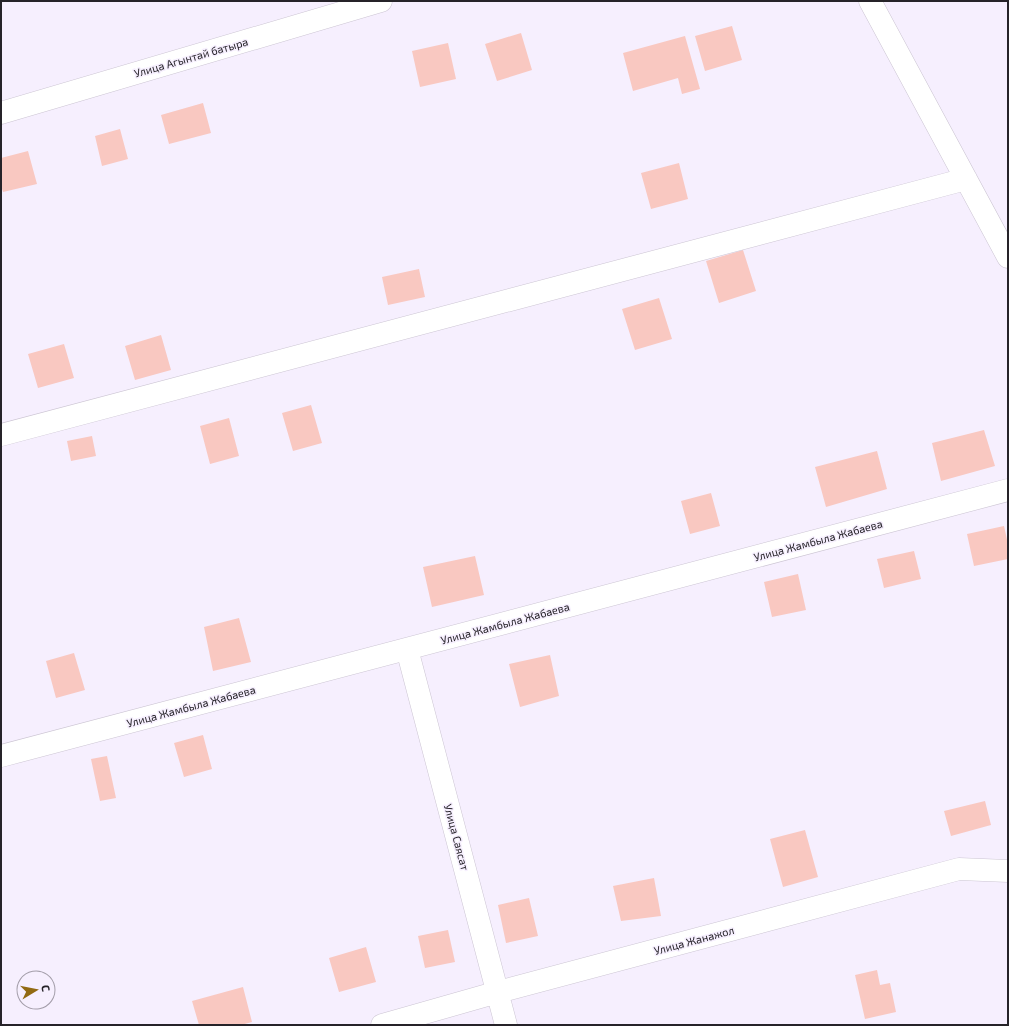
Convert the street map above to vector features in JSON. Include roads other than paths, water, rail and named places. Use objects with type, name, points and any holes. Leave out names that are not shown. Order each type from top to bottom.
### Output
[{"type":"street","name":"Улица Агынтай батыра","points":[[1,113],[381,1]]},
{"type":"street","points":[[870,1],[1008,257]]},
{"type":"street","points":[[1,435],[966,178]]},
{"type":"street","name":"Улица Жамбыла Жабаева","points":[[1,756],[1008,490]]},
{"type":"street","name":"Улица Саясат","points":[[407,649],[506,1025]]},
{"type":"street","name":"Улица Жанажол","points":[[382,1025],[498,992],[959,869],[1008,871]]}]
